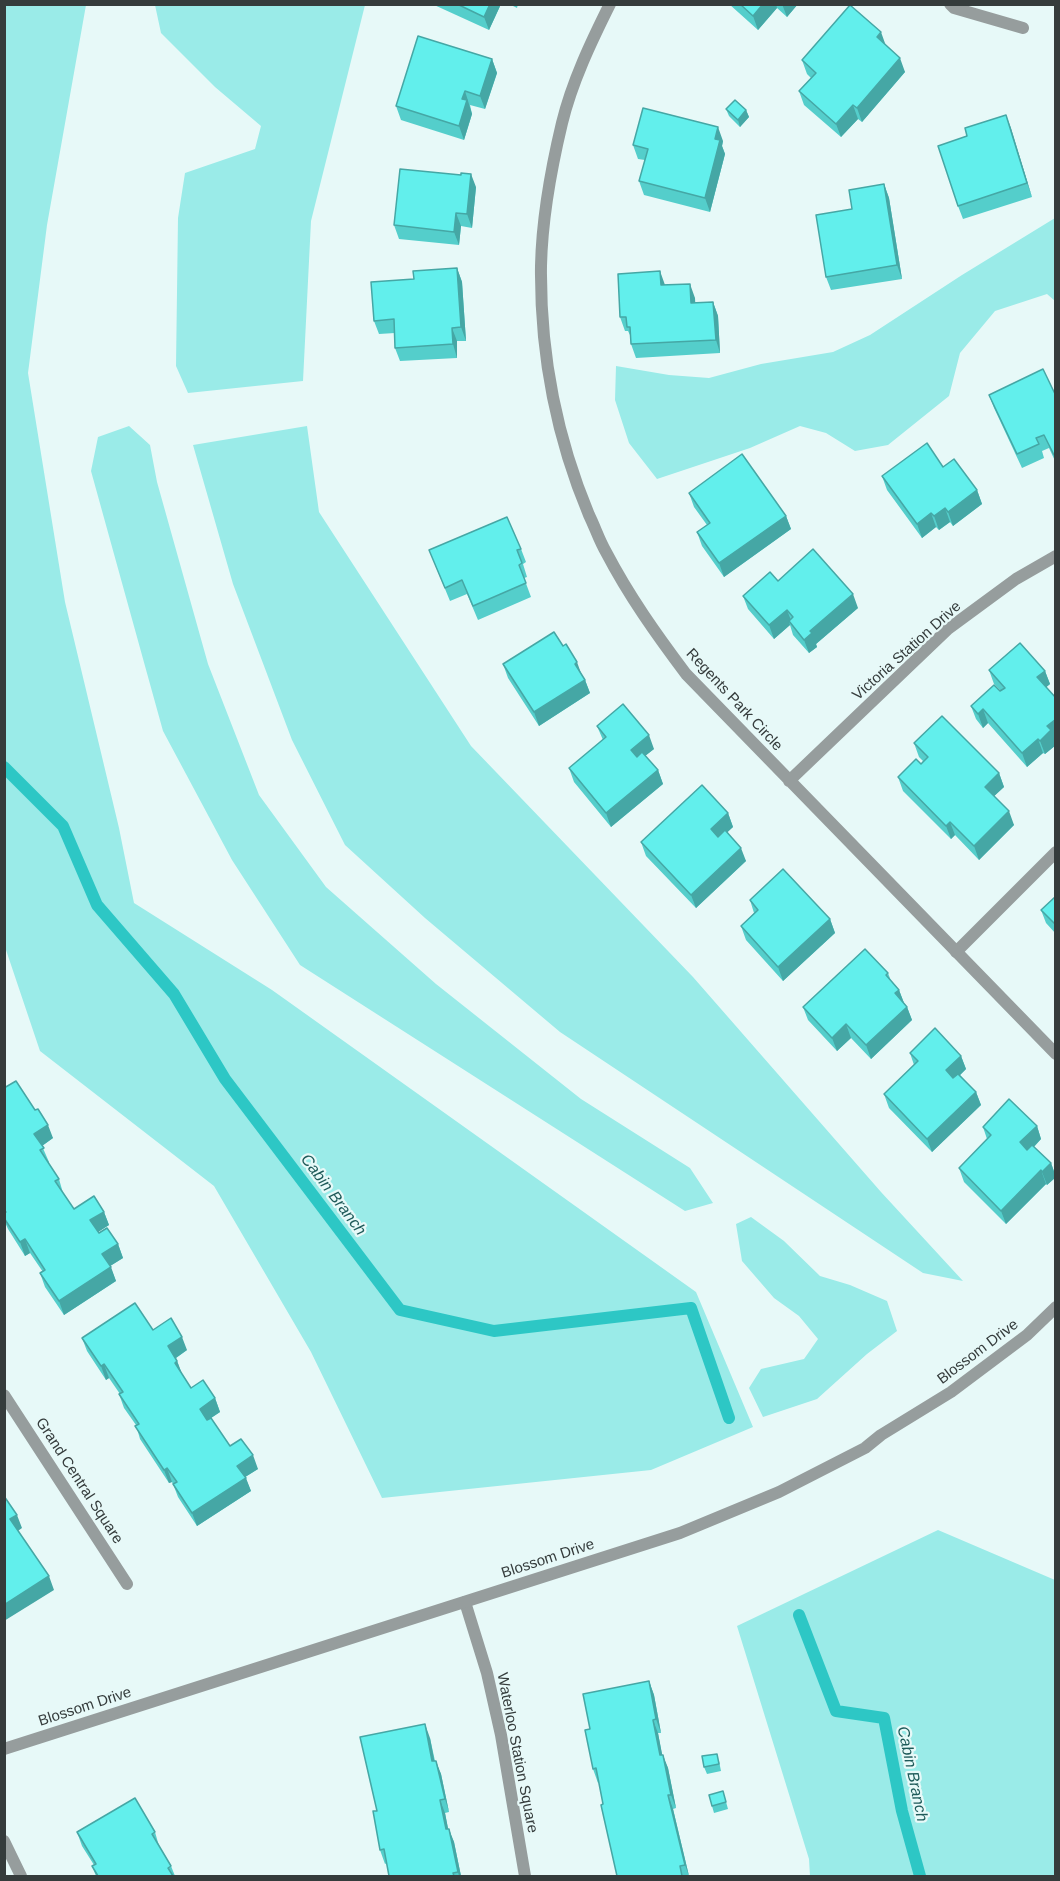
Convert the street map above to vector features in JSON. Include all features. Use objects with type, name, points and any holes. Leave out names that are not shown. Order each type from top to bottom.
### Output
[{"type":"street","name":"Regents Park Circle","points":[[610,4],[587,51],[563,120],[548,192],[541,266],[545,350],[556,412],[576,483],[596,531],[605,551],[642,614],[686,674],[1056,1054]]},
{"type":"street","points":[[950,4],[954,8],[1023,28]]},
{"type":"street","name":"Victoria Station Drive","points":[[789,781],[948,629],[1016,579],[1056,556]]},
{"type":"street","points":[[956,952],[1056,852]]},
{"type":"street","name":"Blossom Drive","points":[[4,1749],[680,1533],[779,1492],[865,1448],[880,1435],[951,1392],[1027,1335],[1056,1307]]},
{"type":"street","name":"Grand Central Square","points":[[4,1395],[127,1584]]},
{"type":"street","name":"Waterloo Station Square","points":[[465,1602],[487,1673],[501,1735],[525,1876]]},
{"type":"street","points":[[4,1841],[21,1876]]},
{"type":"shaded area","points":[[4,5],[86,5],[47,225],[28,373],[65,602],[119,828],[134,903],[272,990],[696,1292],[753,1427],[651,1470],[382,1498],[311,1352],[214,1186],[40,1051],[4,944]]},
{"type":"shaded area","points":[[155,5],[365,5],[311,221],[303,381],[188,393],[176,366],[178,218],[185,173],[255,149],[261,126],[215,87],[161,33]]},
{"type":"shaded area","points":[[1055,218],[1055,301],[1047,294],[995,311],[960,353],[949,396],[888,445],[855,451],[826,433],[800,426],[750,448],[657,479],[629,443],[615,400],[616,366],[669,375],[709,378],[761,364],[833,352],[870,335]]},
{"type":"shaded area","points":[[129,426],[150,445],[157,482],[208,664],[259,795],[326,887],[436,984],[581,1099],[690,1168],[713,1203],[685,1211],[300,965],[232,860],[163,731],[91,471],[98,437]]},
{"type":"shaded area","points":[[307,426],[319,512],[471,746],[693,977],[881,1192],[963,1281],[923,1273],[560,1032],[425,918],[345,845],[292,740],[233,584],[193,445]]},
{"type":"shaded area","points":[[751,1217],[784,1241],[820,1276],[850,1285],[887,1301],[897,1331],[867,1354],[817,1399],[763,1417],[749,1388],[761,1369],[804,1359],[818,1339],[799,1316],[774,1298],[742,1261],[736,1224]]},
{"type":"shaded area","points":[[938,1530],[1055,1580],[1055,1876],[810,1876],[809,1859],[737,1626]]},
{"type":"building","points":[[457,4],[490,4],[484,17]]},
{"type":"building","points":[[740,4],[763,4],[753,16]]},
{"type":"building","points":[[850,5],[881,32],[877,37],[900,58],[857,108],[853,105],[836,124],[799,91],[816,73],[802,60]]},
{"type":"building","points":[[418,36],[492,59],[480,96],[465,91],[462,99],[467,100],[459,126],[396,106]]},
{"type":"building","points":[[735,100],[746,110],[738,120],[726,109]]},
{"type":"building","points":[[643,108],[718,127],[715,139],[720,140],[705,198],[639,181],[648,149],[633,145]]},
{"type":"building","points":[[1006,115],[1027,183],[958,206],[938,146],[967,136],[965,128]]},
{"type":"building","points":[[400,169],[471,174],[467,214],[456,213],[454,232],[394,225]]},
{"type":"building","points":[[884,184],[897,265],[826,277],[816,215],[852,209],[849,190]]},
{"type":"building","points":[[457,268],[461,327],[452,328],[453,344],[395,348],[394,319],[374,321],[371,282],[414,279],[413,271]]},
{"type":"building","points":[[660,271],[661,285],[690,284],[691,303],[713,302],[716,340],[631,344],[630,327],[627,327],[626,317],[620,317],[618,274]]},
{"type":"building","points":[[1043,369],[1056,396],[1056,455],[1044,435],[1036,438],[1039,444],[1017,454],[989,395]]},
{"type":"building","points":[[927,443],[943,467],[954,459],[977,490],[948,512],[945,508],[934,516],[931,513],[917,524],[882,476]]},
{"type":"building","points":[[742,454],[786,516],[719,563],[697,532],[710,523],[689,493]]},
{"type":"building","points":[[507,517],[521,549],[517,550],[522,563],[519,565],[526,583],[473,606],[462,580],[445,588],[429,550]]},
{"type":"building","points":[[813,549],[853,594],[810,631],[812,633],[804,640],[789,621],[793,617],[787,610],[769,625],[743,596],[770,572],[778,581]]},
{"type":"building","points":[[554,632],[563,646],[566,644],[585,680],[534,712],[503,664]]},
{"type":"building","points":[[1020,643],[1045,671],[1037,677],[1056,698],[1056,719],[1047,726],[1051,730],[1022,753],[983,709],[978,714],[971,706],[994,685],[1000,691],[1005,688],[989,670]]},
{"type":"building","points":[[623,704],[649,735],[631,750],[637,757],[642,752],[658,770],[606,813],[569,768],[606,737],[597,726]]},
{"type":"building","points":[[942,716],[999,773],[985,787],[1009,811],[974,846],[950,822],[946,826],[898,777],[916,759],[921,764],[928,757],[914,743]]},
{"type":"building","points":[[702,785],[728,813],[711,829],[718,837],[725,830],[741,848],[691,895],[641,842]]},
{"type":"building","points":[[783,869],[830,919],[778,967],[741,926],[758,910],[750,900]]},
{"type":"building","points":[[1056,896],[1056,925],[1041,910]]},
{"type":"building","points":[[865,949],[888,973],[886,975],[899,990],[895,993],[907,1007],[866,1045],[846,1024],[832,1038],[803,1007]]},
{"type":"building","points":[[935,1028],[961,1056],[946,1070],[953,1078],[958,1074],[976,1092],[927,1139],[884,1094],[918,1061],[910,1053]]},
{"type":"building","points":[[16,1081],[48,1125],[34,1134],[44,1148],[40,1150],[59,1179],[55,1181],[74,1209],[94,1196],[104,1212],[90,1220],[99,1233],[107,1228],[118,1244],[102,1254],[111,1267],[59,1301],[40,1273],[45,1270],[25,1239],[20,1242],[4,1218],[6,1212],[4,1210],[4,1088]]},
{"type":"building","points":[[1009,1099],[1037,1126],[1020,1142],[1027,1150],[1032,1145],[1051,1163],[1042,1172],[1041,1170],[1001,1211],[959,1168],[991,1135],[983,1127]]},
{"type":"building","points":[[135,1303],[153,1330],[171,1318],[182,1337],[168,1346],[177,1361],[175,1363],[191,1388],[203,1380],[215,1398],[200,1409],[207,1420],[211,1418],[230,1446],[241,1439],[253,1455],[237,1466],[246,1478],[192,1513],[173,1484],[177,1482],[167,1468],[164,1470],[135,1426],[139,1424],[119,1394],[123,1392],[82,1338]]},
{"type":"building","points":[[4,1496],[17,1515],[10,1519],[49,1576],[4,1605]]},
{"type":"building","points":[[649,1681],[656,1719],[653,1720],[660,1755],[663,1755],[671,1795],[668,1795],[685,1865],[680,1866],[682,1876],[617,1876],[601,1805],[603,1804],[596,1768],[593,1769],[585,1730],[590,1729],[583,1694]]},
{"type":"building","points":[[425,1724],[432,1761],[436,1761],[445,1799],[440,1800],[458,1872],[453,1873],[454,1876],[389,1876],[384,1849],[380,1850],[373,1811],[377,1811],[360,1737]]},
{"type":"building","points":[[717,1754],[719,1764],[704,1767],[702,1756]]},
{"type":"building","points":[[723,1791],[726,1802],[712,1806],[709,1795]]},
{"type":"building","points":[[135,1798],[155,1832],[152,1834],[171,1866],[168,1868],[173,1876],[98,1876],[92,1866],[96,1864],[77,1832]]},
{"type":"waterway","name":"Cabin Branch","points":[[4,767],[63,826],[97,905],[174,994],[225,1079],[400,1310],[494,1331],[691,1308],[729,1418]]},
{"type":"waterway","name":"Cabin Branch","points":[[799,1615],[836,1711],[884,1718],[902,1811],[920,1876]]}]
